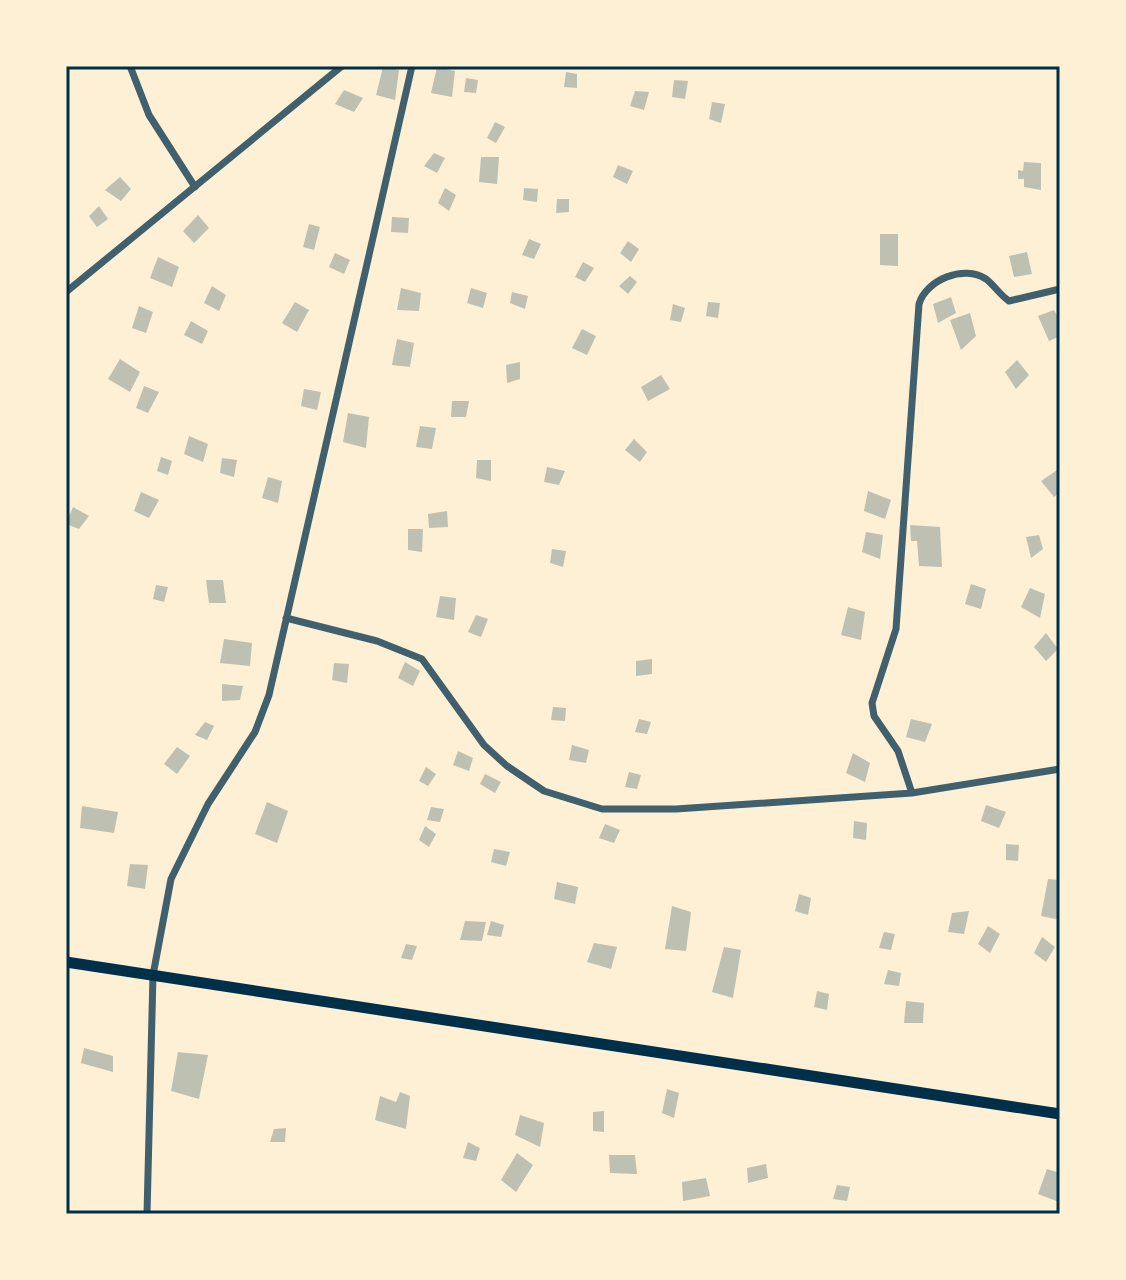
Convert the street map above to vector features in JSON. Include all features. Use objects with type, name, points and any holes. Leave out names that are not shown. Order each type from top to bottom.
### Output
[{"type":"main road","points":[[66,962],[1060,1114]]},
{"type":"street","points":[[130,66],[149,115],[195,187]]},
{"type":"street","points":[[66,292],[342,66]]},
{"type":"street","points":[[147,1214],[153,975],[171,879],[208,804],[255,732],[269,695],[412,66]]},
{"type":"street","points":[[912,793],[898,751],[874,716],[872,703],[896,629],[919,304],[923,290],[932,282],[970,273],[987,280],[1009,301],[1021,301],[1060,289]]},
{"type":"street","points":[[286,618],[377,641],[422,659],[484,745],[507,766],[544,791],[602,809],[676,809],[912,793],[1060,769]]},
{"type":"building","points":[[383,67],[399,70],[395,100],[376,95]]},
{"type":"building","points":[[437,67],[455,71],[452,97],[431,93]]},
{"type":"building","points":[[566,72],[577,74],[577,88],[564,87]]},
{"type":"building","points":[[466,78],[478,80],[476,93],[464,92]]},
{"type":"building","points":[[674,80],[688,81],[685,99],[672,97]]},
{"type":"building","points":[[344,90],[363,98],[354,112],[335,104]]},
{"type":"building","points":[[635,91],[649,92],[644,110],[630,106]]},
{"type":"building","points":[[712,102],[725,104],[721,123],[709,119]]},
{"type":"building","points":[[495,122],[505,127],[496,143],[487,138]]},
{"type":"building","points":[[434,153],[445,158],[437,173],[424,166]]},
{"type":"building","points":[[481,157],[499,157],[497,184],[479,182]]},
{"type":"building","points":[[1024,162],[1041,163],[1041,190],[1024,187],[1024,179],[1018,179],[1018,170],[1023,171]]},
{"type":"building","points":[[618,165],[633,171],[627,184],[613,177]]},
{"type":"building","points":[[120,177],[131,189],[121,201],[105,190]]},
{"type":"building","points":[[445,188],[456,195],[449,211],[438,203]]},
{"type":"building","points":[[524,188],[538,189],[537,202],[523,200]]},
{"type":"building","points":[[557,199],[569,199],[569,212],[556,213]]},
{"type":"building","points":[[99,206],[108,219],[97,227],[89,216]]},
{"type":"building","points":[[198,215],[209,228],[194,243],[183,231]]},
{"type":"building","points":[[392,217],[409,218],[408,233],[391,232]]},
{"type":"building","points":[[309,224],[320,227],[314,250],[303,247]]},
{"type":"building","points":[[880,234],[898,234],[898,266],[880,265]]},
{"type":"building","points":[[529,239],[541,244],[534,259],[522,255]]},
{"type":"building","points":[[628,241],[639,249],[631,262],[620,253]]},
{"type":"building","points":[[1027,252],[1032,274],[1014,277],[1009,256]]},
{"type":"building","points":[[335,253],[350,260],[344,274],[329,267]]},
{"type":"building","points":[[158,257],[179,267],[172,287],[150,278]]},
{"type":"building","points":[[583,262],[594,268],[585,282],[575,277]]},
{"type":"building","points":[[630,276],[637,282],[628,294],[619,286]]},
{"type":"building","points":[[212,286],[226,295],[219,311],[204,303]]},
{"type":"building","points":[[401,288],[421,293],[419,311],[397,310]]},
{"type":"building","points":[[471,288],[487,293],[483,308],[467,303]]},
{"type":"building","points":[[512,292],[528,296],[525,309],[510,303]]},
{"type":"building","points":[[951,297],[956,313],[938,323],[933,304]]},
{"type":"building","points":[[295,302],[309,310],[297,332],[282,323]]},
{"type":"building","points":[[708,302],[720,303],[718,318],[706,316]]},
{"type":"building","points":[[673,304],[685,308],[681,322],[670,320]]},
{"type":"building","points":[[139,306],[153,312],[146,333],[132,328]]},
{"type":"building","points":[[1054,310],[1060,321],[1060,336],[1049,341],[1038,316]]},
{"type":"building","points":[[970,313],[976,336],[961,350],[950,320]]},
{"type":"building","points":[[191,321],[208,331],[202,344],[184,335]]},
{"type":"building","points":[[582,329],[596,336],[587,355],[572,348]]},
{"type":"building","points":[[397,339],[414,343],[410,367],[392,365]]},
{"type":"building","points":[[120,359],[140,372],[130,392],[108,379]]},
{"type":"building","points":[[1017,360],[1029,375],[1016,389],[1005,372]]},
{"type":"building","points":[[520,362],[520,379],[507,383],[506,365]]},
{"type":"building","points":[[661,375],[670,389],[648,401],[641,387]]},
{"type":"building","points":[[144,386],[159,392],[148,413],[136,408]]},
{"type":"building","points":[[304,389],[321,392],[317,410],[301,406]]},
{"type":"building","points":[[452,401],[469,401],[466,417],[451,417]]},
{"type":"building","points":[[348,413],[369,417],[366,448],[343,442]]},
{"type":"building","points":[[420,426],[436,428],[432,449],[416,447]]},
{"type":"building","points":[[189,436],[208,444],[203,462],[184,454]]},
{"type":"building","points":[[634,439],[647,452],[640,462],[625,450]]},
{"type":"building","points":[[161,457],[172,461],[168,475],[157,471]]},
{"type":"building","points":[[222,458],[237,460],[234,477],[220,473]]},
{"type":"building","points":[[477,460],[491,460],[491,481],[476,478]]},
{"type":"building","points":[[547,467],[565,471],[559,485],[544,482]]},
{"type":"building","points":[[1060,468],[1060,492],[1054,497],[1041,481]]},
{"type":"building","points":[[268,477],[282,481],[278,503],[262,498]]},
{"type":"building","points":[[868,491],[891,500],[885,519],[864,511]]},
{"type":"building","points":[[141,492],[159,500],[149,518],[134,511]]},
{"type":"building","points":[[73,507],[89,516],[79,529],[66,524]]},
{"type":"building","points":[[447,511],[448,527],[429,528],[428,514]]},
{"type":"building","points":[[910,525],[940,527],[942,567],[919,566],[917,541],[911,541]]},
{"type":"building","points":[[408,529],[423,529],[422,552],[408,550]]},
{"type":"building","points":[[866,532],[883,535],[880,559],[862,552]]},
{"type":"building","points":[[1039,535],[1043,549],[1031,558],[1026,537]]},
{"type":"building","points":[[552,549],[566,551],[563,567],[550,563]]},
{"type":"building","points":[[206,580],[223,580],[226,603],[209,603]]},
{"type":"building","points":[[971,584],[986,589],[981,609],[965,604]]},
{"type":"building","points":[[156,585],[168,587],[164,602],[153,599]]},
{"type":"building","points":[[1030,588],[1045,594],[1040,618],[1021,607]]},
{"type":"building","points":[[440,596],[456,598],[454,620],[436,617]]},
{"type":"building","points":[[848,607],[865,612],[861,640],[841,635]]},
{"type":"building","points":[[476,615],[488,619],[481,637],[468,632]]},
{"type":"building","points":[[1046,633],[1058,649],[1046,661],[1034,647]]},
{"type":"building","points":[[224,639],[252,643],[250,666],[220,663]]},
{"type":"building","points":[[652,659],[652,674],[636,676],[636,661]]},
{"type":"building","points":[[405,662],[420,671],[413,686],[398,678]]},
{"type":"building","points":[[334,663],[349,664],[347,683],[332,680]]},
{"type":"building","points":[[222,684],[243,686],[240,700],[222,701]]},
{"type":"building","points":[[553,707],[566,708],[565,721],[551,720]]},
{"type":"building","points":[[639,719],[651,722],[647,734],[635,732]]},
{"type":"building","points":[[911,719],[932,724],[925,742],[906,737]]},
{"type":"building","points":[[205,722],[214,726],[207,740],[195,735]]},
{"type":"building","points":[[572,745],[589,750],[586,763],[569,760]]},
{"type":"building","points":[[177,747],[190,756],[177,774],[164,764]]},
{"type":"building","points":[[458,751],[473,758],[469,771],[453,765]]},
{"type":"building","points":[[853,753],[870,763],[865,782],[846,773]]},
{"type":"building","points":[[426,767],[436,774],[428,786],[419,781]]},
{"type":"building","points":[[629,772],[641,775],[637,789],[625,787]]},
{"type":"building","points":[[485,774],[501,782],[495,793],[480,784]]},
{"type":"building","points":[[267,802],[288,811],[277,843],[255,834]]},
{"type":"building","points":[[986,805],[1006,812],[999,828],[981,821]]},
{"type":"building","points":[[82,806],[118,812],[114,833],[80,828]]},
{"type":"building","points":[[431,807],[444,809],[440,822],[427,820]]},
{"type":"building","points":[[854,821],[867,823],[866,840],[853,838]]},
{"type":"building","points":[[605,824],[620,830],[614,843],[599,838]]},
{"type":"building","points":[[425,826],[436,834],[429,847],[419,840]]},
{"type":"building","points":[[1006,844],[1019,845],[1018,861],[1006,860]]},
{"type":"building","points":[[494,849],[510,852],[506,866],[491,862]]},
{"type":"building","points":[[130,864],[148,865],[145,889],[127,886]]},
{"type":"building","points":[[1048,879],[1060,880],[1060,920],[1041,916]]},
{"type":"building","points":[[557,882],[578,887],[575,904],[554,899]]},
{"type":"building","points":[[799,894],[811,898],[808,915],[795,911]]},
{"type":"building","points":[[672,906],[691,912],[686,951],[665,949]]},
{"type":"building","points":[[969,911],[964,934],[948,932],[952,913]]},
{"type":"building","points":[[465,921],[486,922],[482,941],[460,940]]},
{"type":"building","points":[[491,921],[504,925],[501,937],[487,935]]},
{"type":"building","points":[[988,926],[1000,934],[990,953],[978,944]]},
{"type":"building","points":[[884,932],[895,934],[891,950],[879,948]]},
{"type":"building","points":[[1042,937],[1055,947],[1046,962],[1034,953]]},
{"type":"building","points":[[594,943],[617,947],[611,969],[587,962]]},
{"type":"building","points":[[406,944],[417,946],[412,960],[401,958]]},
{"type":"building","points":[[724,947],[741,950],[733,998],[712,992]]},
{"type":"building","points":[[888,970],[901,973],[899,986],[884,984]]},
{"type":"building","points":[[817,991],[829,994],[827,1010],[814,1007]]},
{"type":"building","points":[[906,1001],[924,1003],[923,1023],[904,1023]]},
{"type":"building","points":[[84,1048],[113,1056],[113,1072],[81,1063]]},
{"type":"building","points":[[178,1052],[208,1055],[199,1099],[171,1091]]},
{"type":"building","points":[[667,1089],[679,1093],[674,1118],[662,1113]]},
{"type":"building","points":[[400,1092],[410,1096],[406,1129],[375,1120],[380,1096],[396,1102]]},
{"type":"building","points":[[604,1111],[604,1132],[593,1131],[593,1112]]},
{"type":"building","points":[[520,1115],[544,1123],[540,1147],[515,1135]]},
{"type":"building","points":[[286,1128],[285,1142],[270,1142],[274,1129]]},
{"type":"building","points":[[468,1142],[480,1148],[476,1161],[463,1158]]},
{"type":"building","points":[[517,1153],[533,1165],[516,1192],[501,1180]]},
{"type":"building","points":[[609,1155],[635,1155],[637,1174],[610,1173]]},
{"type":"building","points":[[766,1164],[768,1178],[748,1183],[747,1168]]},
{"type":"building","points":[[1047,1169],[1060,1173],[1059,1202],[1038,1194]]},
{"type":"building","points":[[706,1178],[710,1196],[683,1201],[682,1182]]},
{"type":"building","points":[[837,1185],[850,1187],[847,1201],[833,1199]]}]
